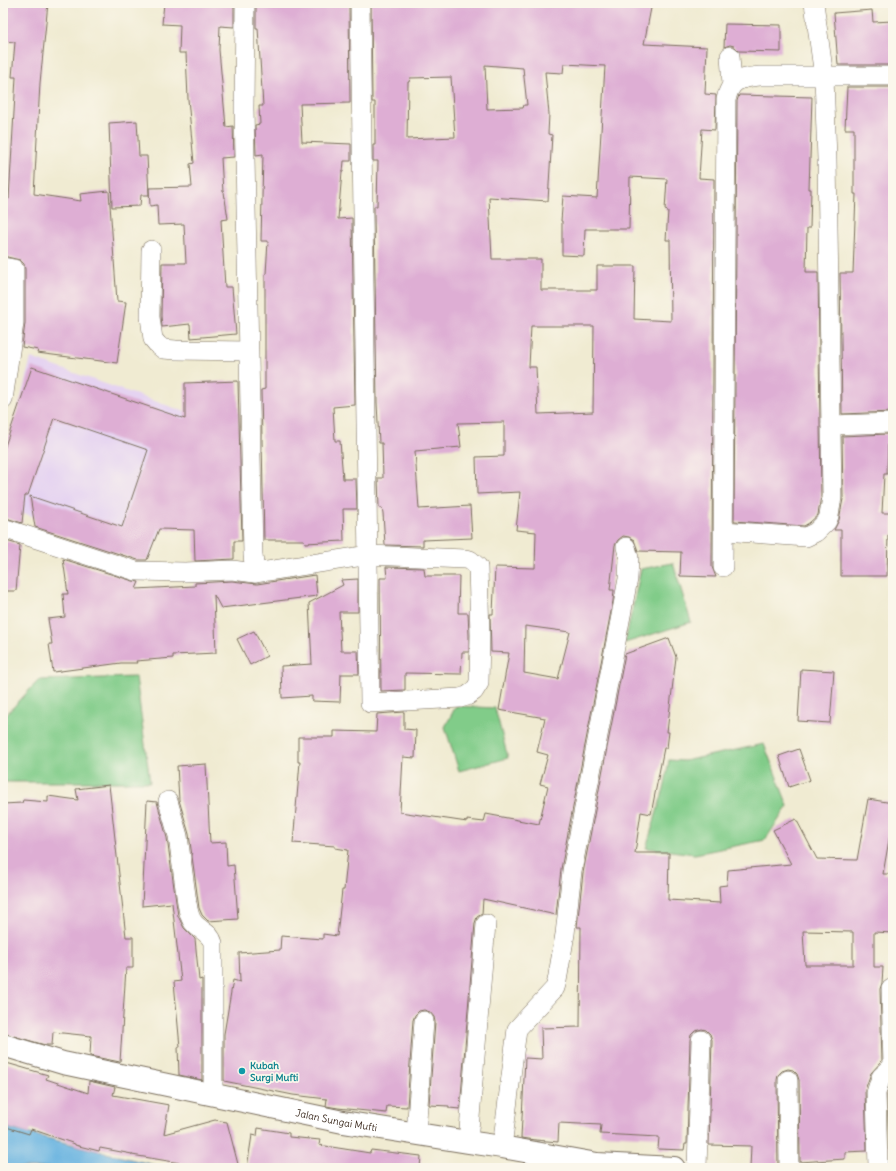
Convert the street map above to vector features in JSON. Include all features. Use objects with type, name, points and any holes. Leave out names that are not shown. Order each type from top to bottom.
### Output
[{"type":"street","points":[[245,3],[244,108],[248,351],[253,555],[255,573]]},
{"type":"street","points":[[3,528],[136,571],[185,572],[232,570],[255,573],[369,555],[470,560],[478,567],[480,634],[479,683],[474,691],[467,696],[460,698],[370,703],[369,555],[364,323],[360,3]]},
{"type":"street","points":[[724,531],[806,537],[821,528],[827,522],[829,516],[832,497],[832,425],[828,166],[824,77],[814,3]]},
{"type":"street","points":[[723,567],[726,100],[732,84],[730,56]]},
{"type":"street","points":[[732,84],[746,77],[760,76],[893,76]]},
{"type":"street","points":[[151,250],[150,317],[153,339],[158,345],[163,349],[170,350],[248,351]]},
{"type":"street","points":[[3,267],[14,269],[14,323],[3,400]]},
{"type":"street","points":[[832,425],[893,423]]},
{"type":"street","points":[[502,1146],[517,1029],[555,988],[557,981],[565,934],[572,871],[628,579],[628,552],[626,547]]},
{"type":"street","points":[[168,800],[178,836],[189,913],[192,921],[197,927],[208,933],[212,938],[213,943],[214,1095]]},
{"type":"street","points":[[468,1142],[486,924]]},
{"type":"street","points":[[878,1168],[876,1093],[881,1077],[893,1066],[891,989]]},
{"type":"street","points":[[416,1134],[424,1021]]},
{"type":"street","points":[[697,1168],[701,1040]]},
{"type":"street","name":"Jalan Sungai Mufti","points":[[3,1045],[63,1063],[343,1122],[502,1146],[597,1164],[674,1168]]},
{"type":"street","points":[[788,1080],[789,1168]]},
{"type":"shaded area","points":[[31,358],[206,419],[150,557],[3,506],[3,467]]},
{"type":"green space","points":[[673,563],[691,622],[625,643],[641,569]]},
{"type":"green space","points":[[136,677],[150,782],[3,782],[3,718],[39,680]]},
{"type":"green space","points":[[456,706],[495,708],[508,758],[459,771],[445,727]]},
{"type":"green space","points":[[764,744],[788,806],[765,840],[695,854],[646,848],[665,785],[669,760],[684,761]]},
{"type":"water","points":[[3,1127],[166,1168],[3,1168]]},
{"type":"building","points":[[6,3],[48,3],[40,83],[34,194],[81,201],[80,194],[109,191],[117,301],[126,302],[117,363],[37,353],[38,350],[22,347],[25,323],[24,264],[20,260],[3,256],[3,199],[9,199],[16,77],[12,77],[15,42],[3,41]]},
{"type":"building","points":[[164,3],[234,3],[234,27],[220,26],[219,50],[226,127],[233,126],[234,157],[221,158],[223,192],[228,219],[221,220],[225,287],[232,287],[236,334],[191,338],[190,324],[162,327],[162,263],[186,263],[184,224],[158,225],[157,205],[150,206],[149,188],[192,187],[190,164],[194,163],[188,99],[186,53],[179,53],[180,25],[162,24]]},
{"type":"building","points":[[256,3],[349,3],[350,103],[300,104],[302,142],[351,144],[351,161],[344,161],[342,172],[338,219],[352,218],[355,405],[333,407],[335,441],[340,441],[343,479],[356,479],[357,509],[343,509],[344,541],[305,543],[304,540],[264,540],[261,390],[265,389],[265,274],[268,241],[261,241],[263,154],[256,155],[255,125],[260,124],[259,106],[263,106],[258,28],[256,28]]},
{"type":"building","points":[[371,3],[652,3],[644,44],[707,47],[705,94],[716,95],[715,130],[702,129],[699,178],[714,179],[712,567],[716,577],[680,576],[681,552],[638,551],[634,540],[629,537],[623,536],[618,540],[615,545],[610,590],[614,590],[613,601],[561,869],[556,915],[483,899],[482,914],[477,917],[475,923],[460,1109],[449,1108],[449,1106],[429,1105],[435,1022],[434,1017],[430,1012],[424,1010],[419,1011],[413,1020],[407,1107],[387,1106],[386,1113],[326,1106],[327,1099],[293,1095],[224,1081],[224,1034],[233,980],[240,982],[239,953],[280,950],[281,936],[323,939],[323,934],[337,936],[348,850],[335,848],[335,846],[293,843],[300,762],[298,762],[298,737],[334,737],[334,731],[376,732],[377,714],[404,712],[404,729],[416,730],[415,758],[403,757],[400,812],[467,822],[467,820],[484,822],[486,814],[539,824],[548,786],[540,784],[548,755],[537,752],[545,718],[499,710],[509,653],[491,652],[490,614],[493,614],[495,567],[535,568],[536,532],[516,530],[520,492],[477,494],[476,457],[504,456],[504,422],[458,423],[461,447],[415,451],[419,509],[470,506],[472,538],[423,540],[423,546],[385,545],[383,513],[382,508],[379,508],[378,478],[383,478],[382,443],[379,443],[377,403],[374,216],[374,206],[377,206],[378,161],[373,161],[373,145],[375,145],[375,102],[372,102]],"holes":[[[564,64],[605,66],[597,198],[563,196],[561,221],[562,255],[584,256],[585,229],[629,229],[630,177],[667,179],[665,210],[668,211],[666,240],[670,240],[671,321],[634,319],[635,266],[597,266],[597,290],[541,290],[541,259],[492,259],[489,197],[548,201],[552,135],[548,134],[549,114],[545,72],[563,73]],[[485,65],[523,68],[527,105],[524,105],[523,108],[487,109]],[[451,77],[455,137],[407,139],[408,82],[410,78]],[[531,326],[594,326],[593,412],[538,414],[536,367],[529,367]],[[525,626],[570,632],[558,679],[524,673]]]},
{"type":"building","points":[[872,10],[873,22],[893,21],[893,65],[838,65],[834,13]]},
{"type":"building","points":[[725,24],[781,25],[781,52],[739,51],[734,46],[730,45],[724,47]]},
{"type":"building","points":[[847,87],[893,87],[893,412],[842,414],[840,273],[853,273],[856,194],[854,194],[854,129],[845,129]]},
{"type":"building","points":[[739,95],[812,97],[809,189],[811,189],[810,228],[807,228],[806,272],[818,272],[821,496],[818,515],[804,526],[734,521],[737,101]]},
{"type":"building","points":[[137,121],[139,156],[147,156],[149,195],[141,195],[140,206],[112,207],[109,123]]},
{"type":"building","points":[[32,367],[185,419],[185,383],[238,381],[242,541],[234,541],[234,559],[195,561],[194,530],[159,529],[147,560],[138,560],[35,527],[30,496],[122,527],[148,450],[54,418],[28,495],[25,495],[22,523],[3,517],[3,452]]},
{"type":"building","points":[[888,434],[887,474],[884,474],[882,513],[893,513],[893,535],[888,535],[887,576],[841,576],[841,530],[834,530],[839,520],[843,499],[842,436]]},
{"type":"building","points":[[3,540],[20,545],[16,591],[3,591]]},
{"type":"building","points":[[63,559],[139,582],[136,589],[195,586],[195,583],[232,581],[257,584],[315,575],[317,596],[221,608],[214,595],[216,653],[173,655],[173,658],[136,661],[137,663],[121,663],[53,672],[49,644],[52,644],[48,619],[65,617],[63,594],[68,594]]},
{"type":"building","points":[[386,567],[424,568],[425,576],[459,576],[458,613],[468,613],[469,635],[469,652],[462,652],[461,674],[405,673],[405,690],[381,691],[380,578],[387,578]]},
{"type":"building","points":[[358,579],[358,612],[339,612],[341,651],[358,651],[359,674],[341,674],[340,702],[312,701],[312,696],[282,698],[281,666],[312,664],[309,603],[343,585],[341,580]]},
{"type":"building","points":[[254,631],[267,656],[250,665],[237,639]]},
{"type":"building","points":[[669,638],[676,657],[667,732],[669,732],[667,748],[664,748],[651,814],[641,812],[635,853],[669,853],[668,900],[720,903],[719,886],[727,885],[728,870],[791,864],[773,830],[796,819],[817,859],[857,860],[868,799],[893,803],[893,835],[890,834],[883,874],[893,874],[893,933],[874,932],[874,967],[883,967],[880,989],[882,1061],[871,1073],[865,1090],[867,1151],[845,1152],[845,1159],[800,1162],[799,1080],[797,1074],[793,1070],[788,1069],[782,1071],[778,1075],[777,1080],[778,1168],[750,1168],[751,1146],[709,1145],[712,1040],[710,1034],[706,1030],[702,1029],[695,1031],[691,1035],[690,1040],[687,1144],[685,1144],[684,1150],[658,1149],[659,1137],[600,1134],[601,1125],[559,1123],[558,1142],[521,1138],[525,1058],[542,1059],[541,1028],[580,1027],[581,927],[577,927],[583,873],[625,654]],"holes":[[[803,931],[853,932],[853,965],[805,965]]]},
{"type":"building","points":[[801,669],[834,671],[830,723],[798,721]]},
{"type":"building","points":[[799,749],[810,780],[789,787],[779,756]]},
{"type":"building","points":[[206,764],[210,843],[226,842],[227,866],[234,865],[238,919],[208,921],[202,915],[199,908],[189,834],[179,800],[177,766]]},
{"type":"building","points":[[109,785],[126,937],[133,937],[133,968],[126,968],[120,1062],[90,1056],[91,1036],[53,1032],[52,1045],[45,1045],[3,1033],[3,804],[22,803],[23,800],[48,802],[48,796],[78,800],[76,789]]},
{"type":"building","points":[[147,801],[157,802],[167,838],[178,916],[184,928],[195,939],[199,980],[202,979],[202,1080],[179,1075],[178,1047],[180,1047],[174,982],[181,981],[172,903],[142,906]]},
{"type":"building","points":[[3,1062],[48,1075],[46,1079],[88,1093],[89,1081],[115,1087],[113,1095],[169,1105],[164,1134],[215,1120],[227,1122],[239,1168],[210,1168],[100,1148],[99,1151],[75,1145],[31,1129],[29,1134],[3,1126]]},
{"type":"building","points":[[893,1081],[893,1150],[889,1150],[887,1095]]},
{"type":"building","points":[[258,1128],[289,1133],[289,1137],[320,1140],[319,1145],[370,1153],[371,1150],[421,1156],[420,1168],[247,1168],[252,1135],[257,1136]]},
{"type":"place","name":"Kubah Surgi Mufti","points":[[242,1071]]}]
